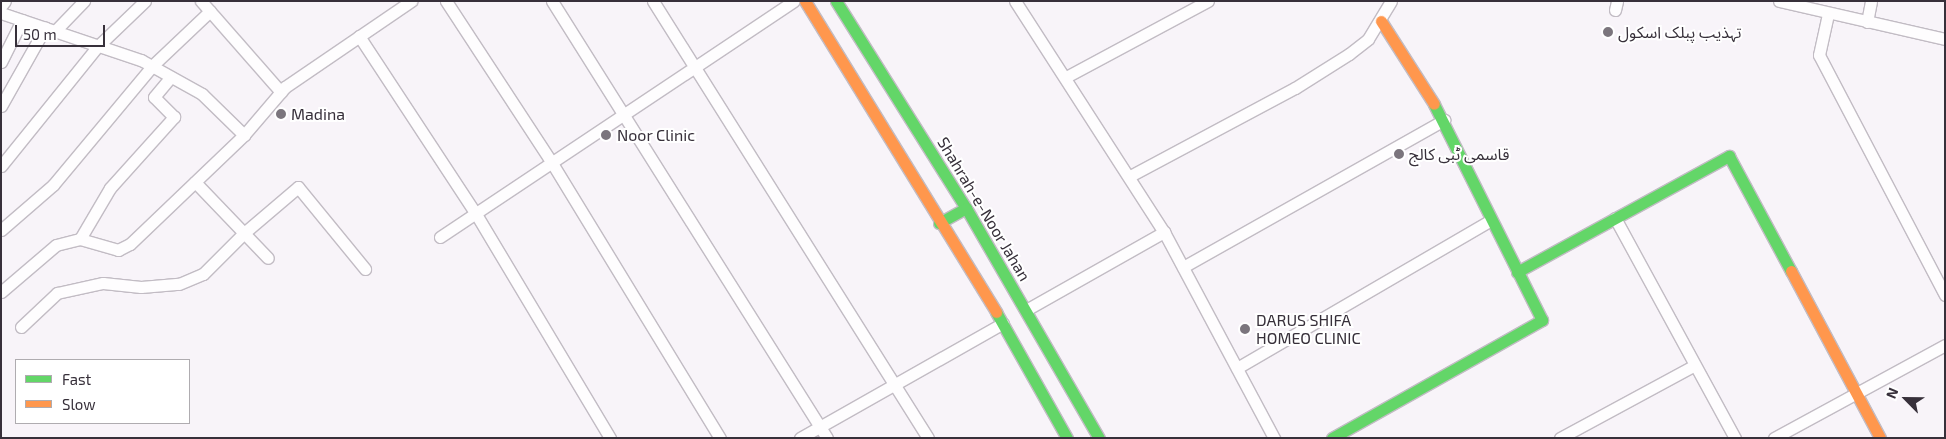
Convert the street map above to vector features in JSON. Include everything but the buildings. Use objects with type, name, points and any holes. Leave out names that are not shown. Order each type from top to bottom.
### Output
[{"type":"street","points":[[1,6],[5,1]]},
{"type":"street","points":[[1,106],[50,29],[84,1]]},
{"type":"street","points":[[1,166],[98,46],[145,1]]},
{"type":"street","points":[[201,1],[281,92]]},
{"type":"street","points":[[1,292],[56,244],[80,239],[105,249],[118,250],[130,244],[244,135],[281,92],[411,1]]},
{"type":"street","points":[[446,1],[552,163],[720,438]]},
{"type":"street","points":[[552,1],[622,116],[668,183],[827,438]]},
{"type":"street","points":[[653,1],[896,384],[928,438]]},
{"type":"street","points":[[440,237],[794,1]]},
{"type":"street","name":"Shahrah-e-Noor Jahan","points":[[805,1],[852,51],[966,208],[1100,438]]},
{"type":"street","name":"Shahrah-e-Noor Jahan","points":[[836,1],[852,51],[939,224],[1003,323],[1067,438]]},
{"type":"street","points":[[1016,1],[1130,176],[1164,232],[1274,438]]},
{"type":"street","points":[[1066,77],[1208,1]]},
{"type":"street","points":[[1130,176],[1295,88],[1362,44],[1382,21],[1391,1]]},
{"type":"street","points":[[1779,1],[1828,14],[1945,39]]},
{"type":"street","points":[[1867,22],[1871,1]]},
{"type":"street","points":[[1,230],[53,185],[152,66],[210,11]]},
{"type":"street","points":[[1,12],[152,66],[202,94],[244,135]]},
{"type":"street","points":[[1828,14],[1819,55],[1945,295]]},
{"type":"street","points":[[1,62],[22,20]]},
{"type":"street","points":[[1332,438],[1542,320],[1491,220],[1444,120],[1382,21]]},
{"type":"street","points":[[359,36],[476,214],[610,438]]},
{"type":"street","points":[[80,239],[110,188],[174,117],[154,97],[171,77]]},
{"type":"street","points":[[1183,267],[1444,120]]},
{"type":"street","points":[[1517,272],[1729,156],[1880,438]]},
{"type":"street","points":[[195,182],[268,258]]},
{"type":"street","points":[[21,327],[57,293],[103,283],[141,286],[179,284],[203,274],[244,233],[298,187],[364,268]]},
{"type":"street","points":[[939,224],[966,208]]},
{"type":"street","points":[[1615,218],[1735,438]]},
{"type":"street","points":[[1237,368],[1491,220]]},
{"type":"street","points":[[1026,310],[1164,232]]},
{"type":"street","points":[[800,438],[1003,323]]},
{"type":"street","points":[[1774,438],[1945,345]]},
{"type":"street","points":[[1560,438],[1574,434],[1695,365]]},
{"type":"traffic: fast","points":[[836,1],[966,208],[1099,438]]},
{"type":"traffic: fast","points":[[1332,438],[1542,320],[1434,104]]},
{"type":"traffic: fast","points":[[1517,272],[1729,156],[1791,271]]},
{"type":"traffic: fast","points":[[939,223],[966,208]]},
{"type":"traffic: fast","points":[[996,312],[1067,438]]},
{"type":"traffic: slow","points":[[805,1],[996,312]]},
{"type":"traffic: slow","points":[[1381,21],[1434,104]]},
{"type":"traffic: slow","points":[[1791,271],[1880,438]]},
{"type":"place","name":"تہذیب پبلک اسکول","points":[[1608,32]]},
{"type":"place","name":"Madina","points":[[281,114]]},
{"type":"place","name":"Noor Clinic","points":[[606,135]]},
{"type":"place","name":"قاسمی ٹبی کالج","points":[[1399,154]]},
{"type":"place","name":"DARUS SHIFA HOMEO CLINIC","points":[[1245,329]]}]
